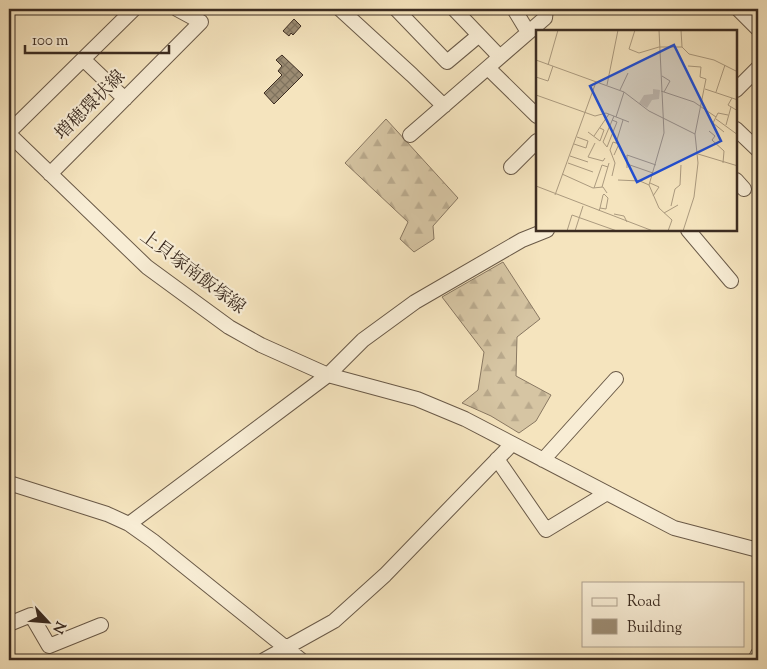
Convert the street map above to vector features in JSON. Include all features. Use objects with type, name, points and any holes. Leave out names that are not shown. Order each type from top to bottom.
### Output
[{"type":"street","points":[[9,133],[134,9]]},
{"type":"street","name":"増穂環状線","points":[[50,174],[201,22],[177,9]]},
{"type":"street","points":[[340,9],[444,106]]},
{"type":"street","points":[[396,9],[447,62],[478,36]]},
{"type":"street","points":[[454,9],[500,57]]},
{"type":"street","points":[[514,9],[528,32]]},
{"type":"street","points":[[410,135],[545,18],[546,9]]},
{"type":"street","points":[[738,9],[758,29]]},
{"type":"street","points":[[83,59],[125,99]]},
{"type":"street","points":[[488,68],[536,115]]},
{"type":"street","points":[[737,89],[758,68]]},
{"type":"street","points":[[737,130],[758,150]]},
{"type":"street","name":"上貝塚南飯塚線","points":[[9,133],[147,267],[229,327],[261,345],[328,375],[417,399],[464,419],[674,528],[758,550]]},
{"type":"street","points":[[511,167],[536,142]]},
{"type":"street","points":[[129,524],[328,375],[363,340],[415,302],[522,240],[544,231]]},
{"type":"street","points":[[689,231],[731,281]]},
{"type":"street","points":[[543,460],[616,379]]},
{"type":"street","points":[[264,660],[334,621],[386,575],[512,444]]},
{"type":"street","points":[[497,459],[546,530],[607,493]]},
{"type":"street","points":[[9,483],[107,514],[129,524],[153,541],[301,660]]},
{"type":"street","points":[[9,624],[31,615],[49,646],[101,625]]},
{"type":"street","points":[[755,660],[758,654]]},
{"type":"green space","points":[[386,119],[458,198],[433,226],[434,239],[414,252],[400,239],[408,222],[345,163]]},
{"type":"green space","points":[[503,262],[540,319],[517,337],[516,376],[551,395],[536,421],[519,433],[491,416],[462,403],[478,390],[484,352],[442,297]]},
{"type":"building","points":[[294,19],[301,26],[293,35],[291,33],[289,36],[283,31]]},
{"type":"building","points":[[282,55],[303,75],[274,104],[264,93],[282,75],[278,71],[282,66],[276,60]]}]
